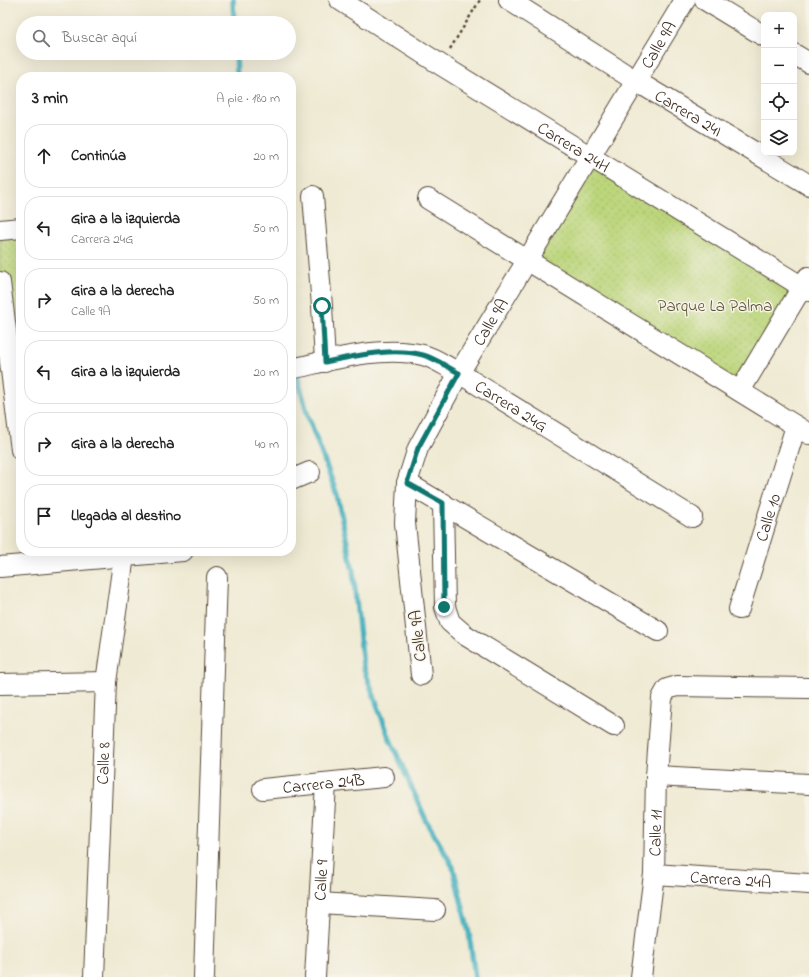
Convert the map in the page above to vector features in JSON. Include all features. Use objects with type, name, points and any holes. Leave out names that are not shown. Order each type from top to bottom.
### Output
[{"type":"street","name":"Carrera 24H","points":[[340,0],[441,65],[590,157],[807,285]]},
{"type":"street","name":"Carrera 24I","points":[[509,0],[636,80],[809,185]]},
{"type":"street","name":"Calle 9A","points":[[421,675],[405,523],[407,483],[418,448],[459,373],[685,0]]},
{"type":"street","points":[[705,0],[761,34]]},
{"type":"street","points":[[797,56],[809,63]]},
{"type":"street","points":[[313,196],[325,362]]},
{"type":"street","points":[[428,199],[802,430]]},
{"type":"street","points":[[0,230],[16,228]]},
{"type":"street","points":[[0,282],[12,400],[16,422]]},
{"type":"street","points":[[740,392],[807,285]]},
{"type":"street","name":"Carrera 24G","points":[[296,369],[365,354],[394,351],[424,355],[459,373],[692,517]]},
{"type":"street","name":"Calle 10","points":[[739,609],[802,430]]},
{"type":"street","points":[[296,478],[310,472]]},
{"type":"street","points":[[407,483],[658,631]]},
{"type":"street","points":[[443,503],[444,607],[450,622],[465,635],[614,726]]},
{"type":"street","points":[[0,567],[34,557],[64,556]]},
{"type":"street","name":"Calle 8","points":[[94,977],[106,682],[124,556]]},
{"type":"street","points":[[204,977],[217,577]]},
{"type":"street","points":[[0,684],[106,682]]},
{"type":"street","name":"Calle 11","points":[[641,977],[654,874],[656,776],[662,698],[667,689],[677,686],[809,688]]},
{"type":"street","points":[[656,776],[809,784]]},
{"type":"street","name":"Carrera 24B","points":[[263,790],[384,777]]},
{"type":"street","name":"Calle 9","points":[[314,977],[326,783]]},
{"type":"street","name":"Carrera 24A","points":[[654,874],[809,884]]},
{"type":"street","points":[[319,903],[435,910]]},
{"type":"path","points":[[441,65],[480,0]]},
{"type":"green space","name":"Parque La Palma","points":[[590,157],[802,287],[740,391],[527,260]]},
{"type":"green space","points":[[16,228],[16,410],[0,282],[0,230]]},
{"type":"waterway","points":[[233,0],[234,16]]},
{"type":"waterway","points":[[236,60],[237,72]]},
{"type":"waterway","points":[[296,372],[308,416],[337,495],[353,571],[363,666],[389,737],[426,820],[453,867],[469,933],[475,977]]},
{"type":"route","points":[[322,306],[325,362],[365,354],[394,351],[424,355],[459,373],[418,448],[407,483],[443,503],[444,607]]}]
